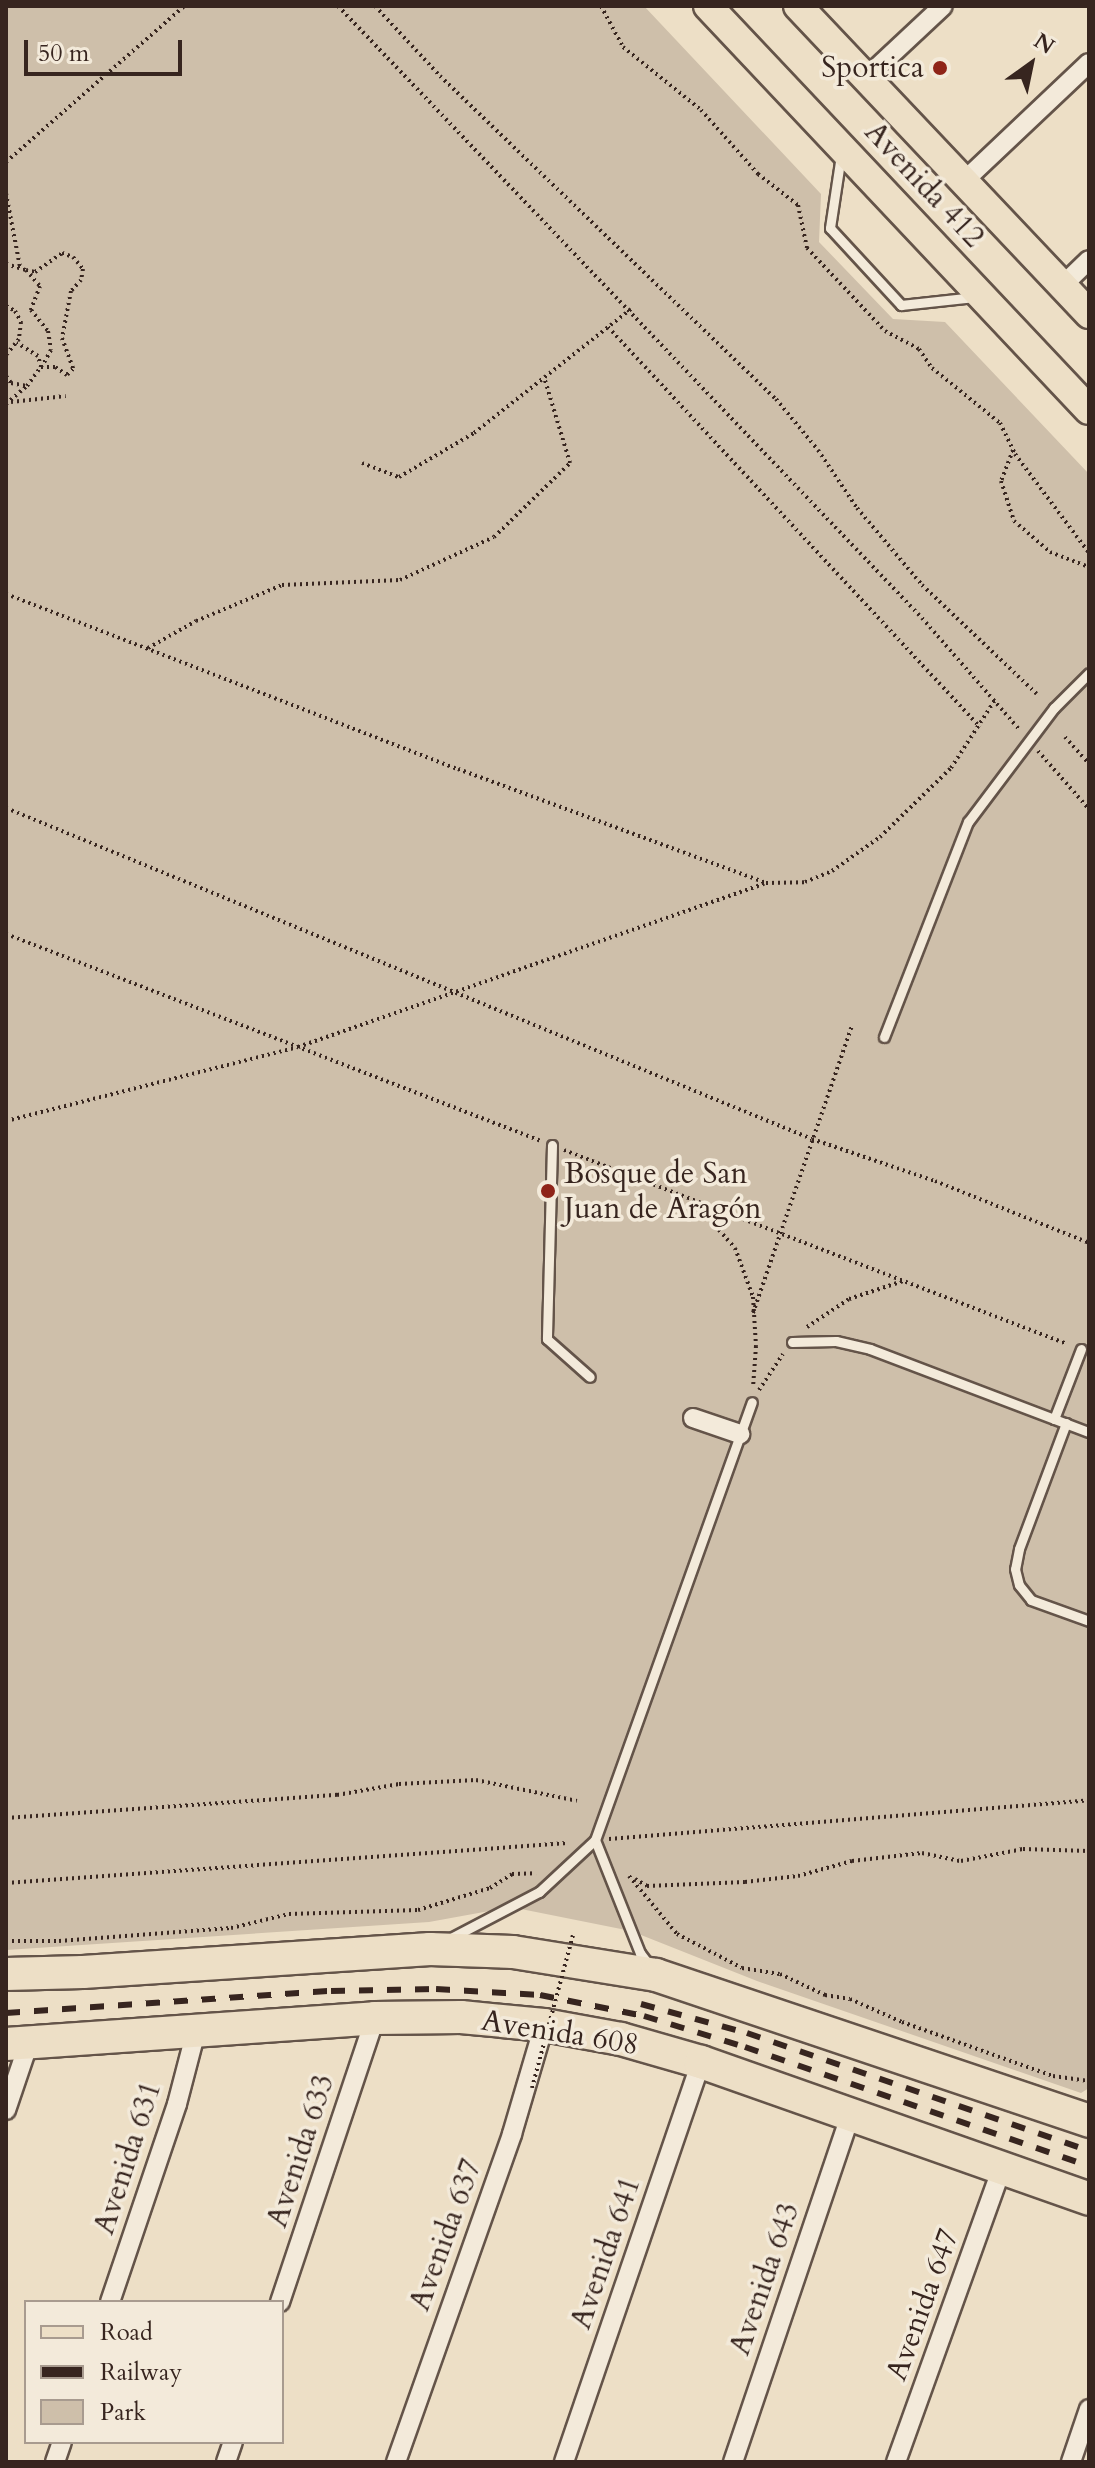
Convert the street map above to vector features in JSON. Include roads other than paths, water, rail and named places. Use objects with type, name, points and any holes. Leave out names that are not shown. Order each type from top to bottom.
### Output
[{"type":"highway","points":[[6,1974],[83,1972],[430,1949],[513,1952],[656,1975],[1089,2121]]},
{"type":"highway","name":"Avenida 608","points":[[17,2043],[375,2018],[461,2017],[544,2025],[621,2039],[701,2062],[1089,2199]]},
{"type":"main road","name":"Avenida 412","points":[[708,6],[1089,410]]},
{"type":"main road","name":"Avenida 412","points":[[798,6],[1089,314]]},
{"type":"street","points":[[866,78],[943,6]]},
{"type":"street","points":[[963,182],[1089,63]]},
{"type":"street","points":[[1062,286],[1089,260]]},
{"type":"street","points":[[693,1418],[740,1434]]},
{"type":"street","name":"Avenida 633","points":[[281,2300],[375,2018]]},
{"type":"street","name":"Avenida 637","points":[[396,2462],[512,2134],[544,2025]]},
{"type":"street","name":"Avenida 631","points":[[111,2300],[177,2104],[196,2031]]},
{"type":"street","points":[[6,2110],[17,2043]]},
{"type":"street","name":"Avenida 641","points":[[564,2462],[701,2062]]},
{"type":"street","name":"Avenida 643","points":[[733,2462],[851,2114]]},
{"type":"street","name":"Avenida 647","points":[[896,2462],[1002,2167]]},
{"type":"street","points":[[1071,2462],[1089,2409]]},
{"type":"lane","points":[[843,148],[830,228],[901,305],[982,296]]},
{"type":"lane","points":[[884,1037],[968,822],[1054,708],[1089,673]]},
{"type":"lane","points":[[552,1145],[547,1339],[590,1377]]},
{"type":"lane","points":[[792,1342],[836,1341],[870,1349],[1089,1432]]},
{"type":"lane","points":[[1054,1419],[1081,1349]]},
{"type":"lane","points":[[430,1949],[539,1892],[595,1840],[752,1402]]},
{"type":"lane","points":[[1066,1423],[1019,1549],[1015,1569],[1019,1585],[1031,1600],[1089,1621]]},
{"type":"lane","points":[[595,1840],[640,1953],[656,1975]]},
{"type":"railway","points":[[6,2013],[331,1991],[436,1989],[540,1995],[644,2016],[745,2047],[1089,2166]]},
{"type":"railway","points":[[641,2004],[747,2033],[1089,2151]]},
{"type":"place","name":"Sportica","points":[[940,68]]},
{"type":"place","name":"Bosque de San Juan de Aragón","points":[[548,1191]]}]
